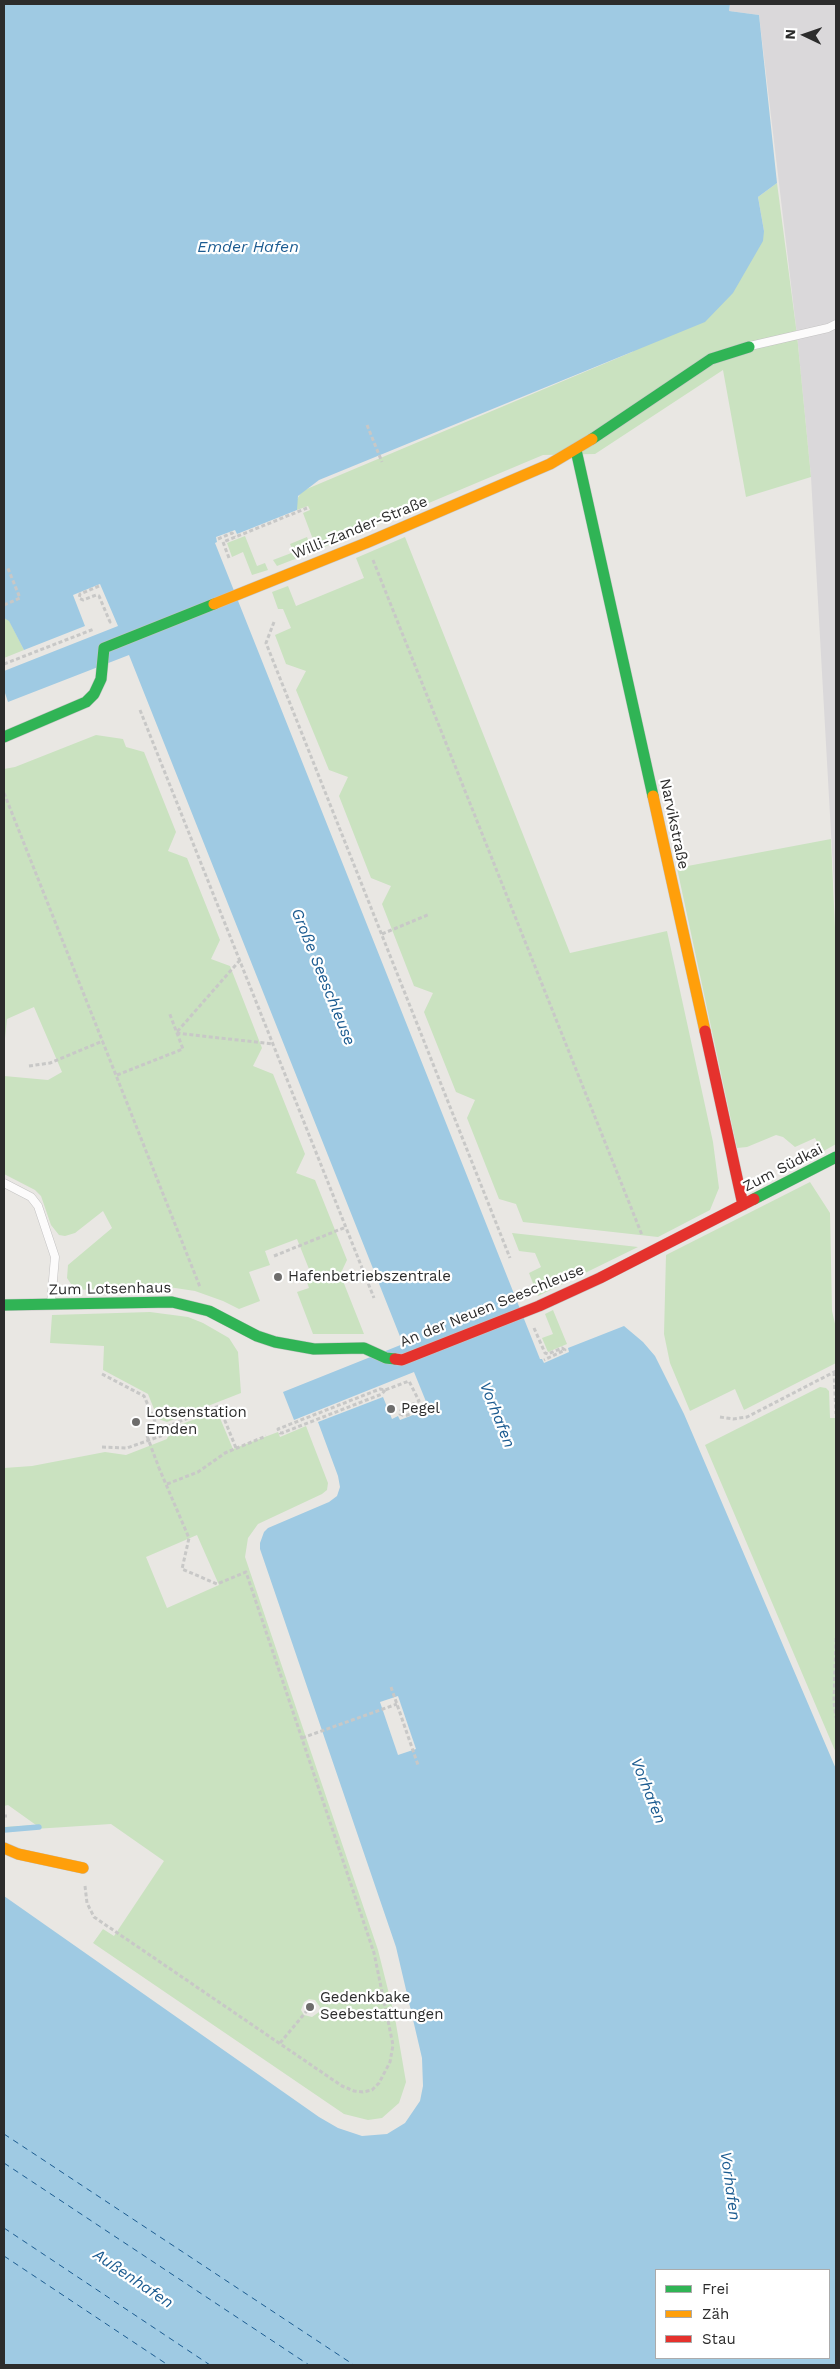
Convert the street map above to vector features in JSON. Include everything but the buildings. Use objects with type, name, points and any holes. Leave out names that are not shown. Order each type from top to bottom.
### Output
[{"type":"street","name":"Willi-Zander-Straße","points":[[4,737],[86,702],[94,694],[101,679],[104,648],[366,543],[550,464],[576,450],[711,359],[748,347]]},
{"type":"street","name":"Narvikstraße","points":[[576,450],[743,1205]]},
{"type":"street","name":"Zum Südkai","points":[[743,1205],[836,1157]]},
{"type":"street","name":"An der Neuen Seeschleuse","points":[[241,1328],[257,1336],[291,1346],[314,1349],[364,1348],[391,1360],[407,1359],[524,1312],[600,1278],[743,1205]]},
{"type":"street","name":"Zum Lotsenhaus","points":[[4,1305],[157,1301],[191,1305],[209,1311],[241,1328]]},
{"type":"street","points":[[4,1848],[18,1854],[83,1868]]},
{"type":"lane","points":[[748,347],[828,328],[836,324]]},
{"type":"lane","points":[[4,1183],[31,1197],[38,1206],[55,1256],[50,1305]]},
{"type":"path","points":[[366,426],[382,462]]},
{"type":"path","points":[[229,558],[223,543],[307,508]]},
{"type":"path","points":[[218,539],[232,533],[235,537]]},
{"type":"path","points":[[366,543],[645,1242]]},
{"type":"path","points":[[4,605],[20,598],[7,566]]},
{"type":"path","points":[[4,664],[110,622],[99,596],[96,595],[83,600],[79,598],[81,594],[99,586]]},
{"type":"path","points":[[274,622],[266,642],[510,1258]]},
{"type":"path","points":[[140,710],[374,1298]]},
{"type":"path","points":[[4,793],[104,1041],[209,1311]]},
{"type":"path","points":[[382,934],[430,914]]},
{"type":"path","points":[[176,1033],[240,960]]},
{"type":"path","points":[[117,1075],[183,1049],[168,1012]]},
{"type":"path","points":[[176,1033],[273,1044]]},
{"type":"path","points":[[29,1066],[50,1063],[104,1041]]},
{"type":"path","points":[[274,1256],[346,1227]]},
{"type":"path","points":[[539,1340],[546,1354],[562,1348],[565,1350],[544,1360]]},
{"type":"path","points":[[720,1417],[733,1419],[747,1417],[835,1371],[836,1414]]},
{"type":"path","points":[[102,1374],[144,1396],[157,1426],[164,1431]]},
{"type":"path","points":[[385,1390],[382,1394],[282,1433],[280,1433],[278,1428],[380,1389],[385,1390],[410,1381],[418,1398],[417,1404],[401,1410],[402,1416],[425,1408]]},
{"type":"path","points":[[389,1382],[391,1388]]},
{"type":"path","points":[[102,1447],[127,1448],[161,1436],[168,1426],[220,1406],[236,1448]]},
{"type":"path","points":[[83,1868],[88,1903],[94,1917],[342,2086],[354,2091],[363,2092],[372,2090],[379,2084],[390,2062],[393,2045],[374,1953],[246,1572],[217,1584],[182,1570],[189,1538],[147,1436]]},
{"type":"path","points":[[167,1484],[198,1472],[218,1456],[266,1436]]},
{"type":"path","points":[[836,1638],[834,1676],[834,1710],[836,1718]]},
{"type":"path","points":[[391,1687],[418,1765]]},
{"type":"path","points":[[302,1738],[397,1704]]},
{"type":"path","points":[[280,2043],[310,2007]]},
{"type":"shaded area","points":[[730,4],[836,4],[836,922],[811,477],[797,335],[759,15],[729,11]]},
{"type":"green space","points":[[777,183],[797,335],[811,477],[746,497],[723,370],[595,454],[543,455],[317,550],[303,513],[310,510],[308,506],[297,510],[296,501],[302,491],[632,352],[764,231],[758,197]]},
{"type":"green space","points":[[245,536],[257,566],[265,563],[268,570],[252,575],[243,552],[232,557],[227,543]]},
{"type":"green space","points":[[307,537],[313,552],[277,566],[273,560],[294,552],[290,544]]},
{"type":"green space","points":[[405,537],[570,953],[667,931],[713,1142],[719,1188],[710,1210],[658,1237],[523,1222],[516,1204],[499,1199],[467,1118],[475,1100],[456,1092],[424,1012],[433,993],[414,986],[382,904],[391,886],[371,878],[339,796],[348,777],[329,770],[296,690],[306,671],[286,664],[275,635],[291,628],[283,609],[278,609],[272,592],[288,586],[296,606],[364,578],[356,558]]},
{"type":"green space","points":[[4,618],[9,620],[24,650],[4,658]]},
{"type":"green space","points":[[96,735],[123,739],[126,747],[144,752],[176,832],[168,851],[187,858],[220,940],[211,959],[230,966],[262,1048],[253,1066],[273,1074],[305,1154],[296,1173],[315,1180],[347,1260],[338,1279],[343,1281],[364,1334],[313,1334],[297,1292],[309,1288],[307,1282],[313,1279],[297,1239],[265,1251],[270,1265],[249,1272],[260,1301],[239,1309],[195,1291],[162,1286],[78,1290],[73,1287],[67,1278],[68,1265],[112,1228],[103,1211],[75,1233],[65,1236],[59,1235],[51,1225],[41,1196],[35,1190],[4,1174],[4,1076],[48,1080],[62,1072],[34,1007],[7,1019],[4,1048],[4,769],[15,767]]},
{"type":"green space","points":[[831,839],[836,950],[836,1144],[822,1152],[815,1138],[795,1147],[783,1137],[776,1135],[747,1147],[737,1148],[677,868]]},
{"type":"green space","points":[[810,1182],[830,1213],[832,1311],[836,1328],[836,1363],[744,1410],[735,1389],[690,1411],[670,1363],[664,1334],[666,1255]]},
{"type":"green space","points":[[512,1233],[638,1247],[538,1296],[529,1273],[541,1267],[535,1253],[519,1251]]},
{"type":"green space","points":[[553,1310],[567,1344],[548,1352],[542,1338],[553,1334],[545,1314]]},
{"type":"green space","points":[[150,1312],[188,1317],[229,1338],[238,1352],[241,1393],[167,1422],[158,1419],[148,1394],[103,1370],[104,1346],[50,1343],[52,1315]]},
{"type":"green space","points":[[820,1387],[826,1388],[829,1391],[830,1418],[836,1418],[836,1753],[705,1445]]},
{"type":"green space","points":[[217,1411],[233,1449],[278,1432],[280,1437],[306,1426],[328,1483],[327,1490],[322,1494],[258,1524],[248,1538],[245,1557],[378,1950],[395,2018],[406,2082],[399,2103],[382,2118],[368,2120],[344,2114],[93,1943],[103,1929],[114,1936],[164,1861],[111,1824],[4,1831],[4,1827],[36,1825],[8,1805],[4,1806],[4,1468],[32,1466],[105,1452],[126,1455],[167,1439],[171,1428]],"holes":[[[197,1535],[219,1585],[167,1608],[146,1557]],[[309,1999],[315,2000],[320,2007],[319,2012],[312,2017],[304,2015],[301,2010],[304,2002]]]},
{"type":"water","name":"Emder Hafen","points":[[4,4],[730,4],[729,11],[759,15],[777,183],[758,197],[764,231],[763,241],[733,293],[705,322],[319,480],[298,496],[297,510],[237,534],[235,530],[216,537],[217,542],[215,543],[540,1359],[544,1363],[569,1352],[568,1348],[624,1326],[643,1342],[655,1356],[684,1414],[836,1769],[836,2365],[4,2365],[4,1896],[319,2117],[338,2128],[362,2136],[387,2134],[405,2123],[420,2101],[423,2086],[422,2058],[396,1947],[260,1549],[260,1543],[264,1532],[268,1528],[329,1502],[337,1496],[340,1487],[338,1476],[318,1422],[383,1397],[392,1419],[398,1416],[400,1420],[426,1410],[425,1405],[427,1404],[414,1372],[294,1420],[283,1392],[403,1344],[129,655],[8,702],[4,690],[4,671],[118,626],[100,584],[73,595],[85,626],[24,650],[9,621],[4,618]]},
{"type":"pier","points":[[398,1696],[416,1749],[398,1755],[380,1702]]},
{"type":"waterway","points":[[4,1830],[39,1827]]},
{"type":"ferry route","points":[[4,2134],[354,2365]]},
{"type":"ferry route","points":[[4,2163],[309,2365]]},
{"type":"ferry route","points":[[4,2228],[210,2365]]},
{"type":"ferry route","points":[[4,2256],[168,2365]]},
{"type":"traffic: fast","points":[[592,439],[711,359],[749,347]]},
{"type":"traffic: fast","points":[[576,450],[653,796]]},
{"type":"traffic: fast","points":[[4,737],[86,702],[94,694],[101,679],[104,648],[214,604]]},
{"type":"traffic: fast","points":[[754,1199],[836,1157]]},
{"type":"traffic: fast","points":[[4,1305],[172,1302],[209,1311],[257,1336],[275,1342],[314,1349],[364,1348],[386,1358],[395,1359]]},
{"type":"traffic: slow","points":[[214,604],[366,543],[550,464],[592,439]]},
{"type":"traffic: slow","points":[[653,796],[705,1031]]},
{"type":"traffic: slow","points":[[4,1848],[18,1854],[83,1868]]},
{"type":"traffic: jam","points":[[705,1031],[743,1205]]},
{"type":"traffic: jam","points":[[395,1359],[402,1360],[539,1306],[600,1278],[754,1199]]},
{"type":"place","name":"Hafenbetriebszentrale","points":[[278,1277]]},
{"type":"place","name":"Pegel","points":[[391,1409]]},
{"type":"place","name":"Lotsenstation Emden","points":[[136,1422]]},
{"type":"place","name":"Gedenkbake Seebestattungen","points":[[310,2007]]},
{"type":"water label","name":"Große Seeschleuse","points":[[323,977]]},
{"type":"water label","name":"Vorhafen","points":[[497,1415]]},
{"type":"water label","name":"Vorhafen","points":[[648,1791]]},
{"type":"water label","name":"Vorhafen","points":[[730,2186]]},
{"type":"water label","name":"Außenhafen","points":[[133,2279]]}]
